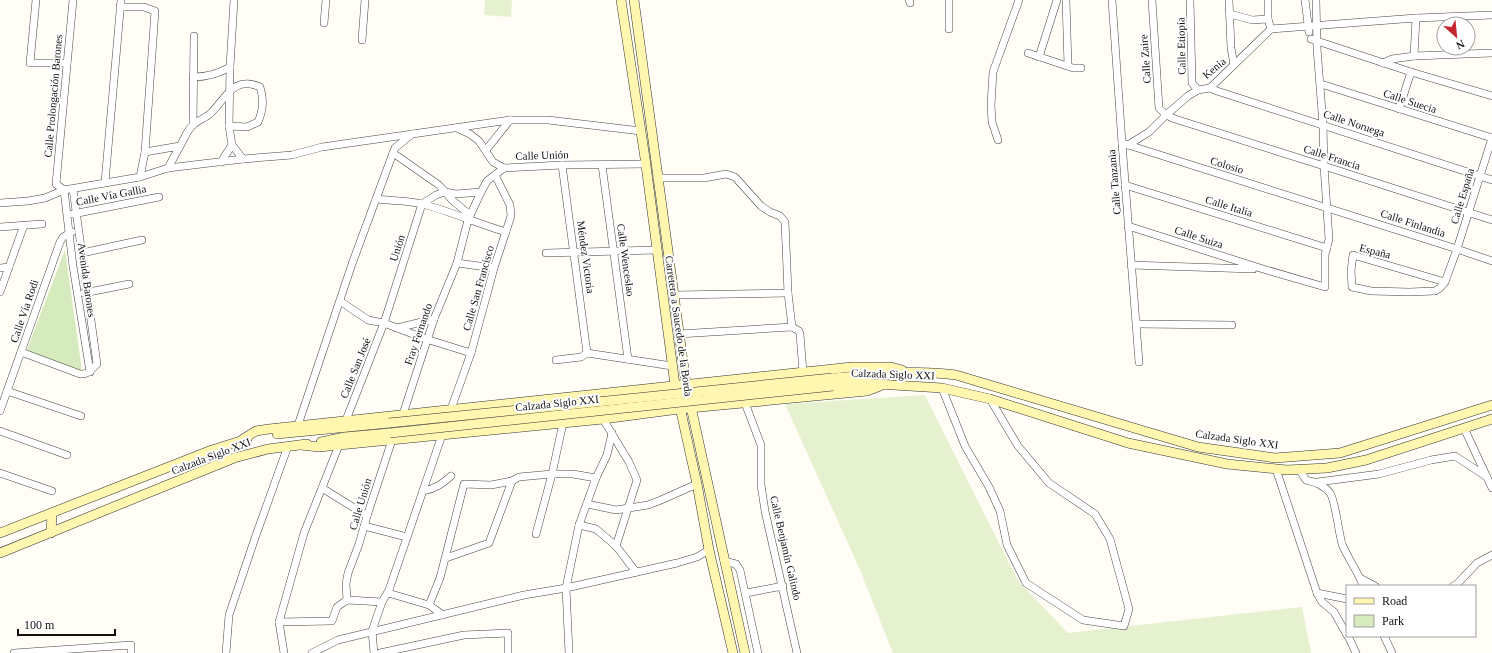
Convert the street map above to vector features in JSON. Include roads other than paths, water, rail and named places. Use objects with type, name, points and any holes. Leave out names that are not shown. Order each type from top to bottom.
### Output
[{"type":"main road","name":"Carretera a Saucedo de la Borda","points":[[621,0],[646,164],[656,250],[675,386],[697,484],[709,550],[733,653]]},
{"type":"main road","name":"Carretera a Saucedo de la Borda","points":[[634,0],[686,384],[745,653]]},
{"type":"main road","name":"Calzada Siglo XXI","points":[[243,439],[256,431],[720,380],[869,366],[891,367],[910,372]]},
{"type":"main road","name":"Calzada Siglo XXI","points":[[0,533],[212,450],[243,439],[265,435],[391,432],[910,372],[956,375],[1198,447],[1275,458],[1340,453],[1492,405]]},
{"type":"main road","points":[[719,405],[716,400],[715,393],[716,387],[720,380]]},
{"type":"main road","name":"Calzada Siglo XXI","points":[[0,553],[234,458],[268,449],[693,393],[832,382],[942,388],[990,400],[1128,443],[1228,464],[1298,470],[1327,468],[1366,460],[1492,419]]},
{"type":"main road","points":[[302,445],[319,447],[339,446],[391,432],[442,435],[603,419],[659,411],[867,391],[882,385]]},
{"type":"main road","points":[[653,388],[660,396],[661,402],[659,411]]},
{"type":"main road","points":[[121,486],[128,502]]},
{"type":"main road","points":[[51,533],[52,513]]},
{"type":"street","points":[[36,0],[30,63],[67,63]]},
{"type":"street","name":"Calle Prolongación Barones","points":[[64,190],[56,184],[73,0]]},
{"type":"street","points":[[234,0],[228,107],[229,126],[232,145],[243,159]]},
{"type":"street","points":[[324,23],[326,0]]},
{"type":"street","points":[[362,40],[365,0]]},
{"type":"street","points":[[949,0],[949,29]]},
{"type":"street","points":[[998,140],[992,122],[993,72],[1018,0]]},
{"type":"street","points":[[1039,57],[1057,0]]},
{"type":"street","points":[[1066,0],[1068,66]]},
{"type":"street","name":"Calle Tanzania","points":[[1112,0],[1125,144],[1125,185],[1139,362]]},
{"type":"street","name":"Calle Zaire","points":[[1152,0],[1159,108],[1166,115]]},
{"type":"street","name":"Calle Etiopía","points":[[1190,0],[1192,83],[1198,90]]},
{"type":"street","points":[[1229,0],[1234,65]]},
{"type":"street","points":[[1268,0],[1268,19],[1271,29],[1416,18],[1492,15]]},
{"type":"street","points":[[1306,0],[1307,27],[1317,48],[1321,84],[1327,208],[1327,248]]},
{"type":"street","points":[[1314,39],[1317,26],[1316,0]]},
{"type":"street","points":[[105,182],[120,3],[144,7],[155,12],[145,152],[140,176]]},
{"type":"street","points":[[1230,14],[1252,20],[1268,19]]},
{"type":"street","points":[[1414,56],[1416,18]]},
{"type":"street","name":"Kenia","points":[[1125,144],[1149,132],[1188,96],[1198,90],[1210,88],[1271,29]]},
{"type":"street","points":[[193,125],[194,36]]},
{"type":"street","points":[[1314,39],[1411,72],[1492,96]]},
{"type":"street","points":[[1028,53],[1068,66],[1080,68]]},
{"type":"street","points":[[1383,63],[1392,59],[1414,56],[1492,53]]},
{"type":"street","points":[[193,77],[206,77],[220,73],[230,67]]},
{"type":"street","points":[[1399,109],[1411,72]]},
{"type":"street","points":[[168,168],[193,125],[209,114],[230,90],[244,84],[252,84],[260,87],[263,95],[261,115],[258,122],[246,127],[229,126]]},
{"type":"street","name":"Calle Suecia","points":[[1321,84],[1492,138]]},
{"type":"street","name":"Calle Noruega","points":[[1210,88],[1492,180]]},
{"type":"street","name":"Calle Francia","points":[[1166,115],[1175,120],[1492,220]]},
{"type":"street","points":[[0,203],[45,198],[64,190],[140,176],[168,168],[292,155],[322,147],[510,120],[548,120],[641,130]]},
{"type":"street","points":[[486,150],[510,120]]},
{"type":"street","name":"Calle Unión","points":[[456,128],[470,134],[479,141],[493,162],[504,168],[562,165],[646,164]]},
{"type":"street","points":[[298,426],[357,251],[393,153],[395,148],[412,134]]},
{"type":"street","name":"Calle España","points":[[1445,282],[1492,138]]},
{"type":"street","name":"Colosio","points":[[1125,144],[1327,208]]},
{"type":"street","points":[[221,162],[232,145]]},
{"type":"street","points":[[145,152],[180,146]]},
{"type":"street","points":[[393,153],[440,184],[445,192],[469,217]]},
{"type":"street","name":"Méndez Victoria","points":[[562,165],[587,353]]},
{"type":"street","name":"Calle Wenceslao","points":[[602,165],[628,358]]},
{"type":"street","name":"Fray Fernando","points":[[403,414],[426,339],[457,263],[469,217],[487,181],[504,168]]},
{"type":"street","points":[[657,178],[704,178],[726,174],[735,177],[740,181],[761,206],[782,218],[785,222],[788,293],[792,327]]},
{"type":"street","name":"Calle San Francisco","points":[[451,409],[471,353],[494,268],[511,216],[510,205],[495,175]]},
{"type":"street","name":"Calle Italia","points":[[1125,185],[1327,248]]},
{"type":"street","name":"Avenida Barones","points":[[73,189],[97,364],[90,372]]},
{"type":"street","name":"Avenida Barones","points":[[64,190],[73,266],[90,372]]},
{"type":"street","points":[[422,204],[436,195],[445,192],[456,194],[481,192]]},
{"type":"street","name":"Calle Vía Gallia","points":[[67,215],[159,197]]},
{"type":"street","points":[[376,199],[389,201],[404,200],[422,204],[469,217],[506,232]]},
{"type":"street","name":"Unión","points":[[384,323],[422,204]]},
{"type":"street","name":"Calle Finlandia","points":[[1327,208],[1492,261]]},
{"type":"street","points":[[0,227],[42,224]]},
{"type":"street","points":[[0,292],[24,225]]},
{"type":"street","name":"Calle Suiza","points":[[1128,226],[1263,269],[1326,287],[1325,255],[1327,248]]},
{"type":"street","points":[[69,233],[78,231]]},
{"type":"street","name":"Calle Vía Rodi","points":[[0,411],[60,242],[63,237],[69,233]]},
{"type":"street","points":[[82,253],[142,240]]},
{"type":"street","points":[[546,253],[656,250]]},
{"type":"street","name":"España","points":[[1352,255],[1374,261],[1445,282],[1435,291],[1371,291],[1352,287],[1352,255]]},
{"type":"street","points":[[457,263],[494,268]]},
{"type":"street","name":"Calle Suiza","points":[[1131,265],[1263,269]]},
{"type":"street","points":[[0,268],[9,267]]},
{"type":"street","points":[[78,294],[129,284]]},
{"type":"street","points":[[674,295],[788,293]]},
{"type":"street","points":[[340,301],[368,320],[384,323],[426,339],[471,353]]},
{"type":"street","points":[[396,328],[434,319]]},
{"type":"street","name":"Calle San José","points":[[346,420],[384,323]]},
{"type":"street","points":[[1136,324],[1232,325]]},
{"type":"street","points":[[679,334],[792,327],[799,331],[800,334],[803,372]]},
{"type":"street","points":[[21,352],[80,374],[85,375],[90,372]]},
{"type":"street","points":[[556,360],[581,357],[587,353],[628,358],[672,366]]},
{"type":"street","points":[[942,388],[965,446],[989,487],[1000,511],[1007,544],[1026,582],[1083,620],[1124,626],[1129,609],[1110,539],[1095,514],[1049,483],[1018,446],[990,400]]},
{"type":"street","points":[[7,391],[81,416]]},
{"type":"street","name":"Calle Benjamín Galindo","points":[[745,403],[761,445],[761,485],[765,512],[797,653]]},
{"type":"street","points":[[603,419],[629,462],[636,480],[616,546]]},
{"type":"street","points":[[536,534],[552,474],[563,423]]},
{"type":"street","points":[[1464,428],[1492,488]]},
{"type":"street","points":[[0,431],[67,455]]},
{"type":"street","name":"Calle Unión","points":[[347,600],[346,584],[348,574],[359,544],[391,432]]},
{"type":"street","points":[[569,653],[566,588],[579,525],[596,478],[607,454],[612,433]]},
{"type":"street","points":[[374,653],[372,631],[382,602],[388,593],[442,435]]},
{"type":"street","points":[[226,653],[229,615],[288,446]]},
{"type":"street","points":[[284,653],[279,622],[304,533],[339,446]]},
{"type":"street","points":[[1298,470],[1306,480],[1318,482],[1379,474],[1431,460],[1455,456],[1487,477]]},
{"type":"street","points":[[1276,469],[1317,593],[1322,602],[1334,612],[1346,633]]},
{"type":"street","points":[[0,473],[52,491]]},
{"type":"street","points":[[429,605],[446,558],[464,484],[491,485],[512,481],[519,477],[552,474],[573,474],[596,478]]},
{"type":"street","points":[[423,491],[438,487],[451,476]]},
{"type":"street","points":[[446,558],[489,543],[512,481]]},
{"type":"street","points":[[1318,482],[1331,494],[1342,544],[1363,585]]},
{"type":"street","points":[[587,504],[616,510],[648,505],[697,484]]},
{"type":"street","points":[[322,488],[367,516]]},
{"type":"street","points":[[579,525],[596,529],[616,546],[636,572]]},
{"type":"street","points":[[364,526],[407,537]]},
{"type":"street","points":[[317,652],[338,640],[372,631],[524,595],[566,588],[677,563],[697,557],[709,550]]},
{"type":"street","points":[[1456,585],[1477,563],[1492,555]]},
{"type":"street","points":[[724,561],[736,564],[740,570],[758,653]]},
{"type":"street","points":[[1360,578],[1373,585]]},
{"type":"street","points":[[746,593],[783,586]]},
{"type":"street","points":[[388,593],[429,605],[443,615]]},
{"type":"street","points":[[1317,593],[1346,600]]},
{"type":"street","points":[[279,622],[332,621],[337,607],[347,600],[382,602]]},
{"type":"street","points":[[380,653],[396,651],[464,635],[508,632],[508,653]]},
{"type":"street","points":[[1348,637],[1356,653]]},
{"type":"street","points":[[1384,637],[1392,653]]},
{"type":"street","points":[[14,653],[131,645],[131,653]]}]
